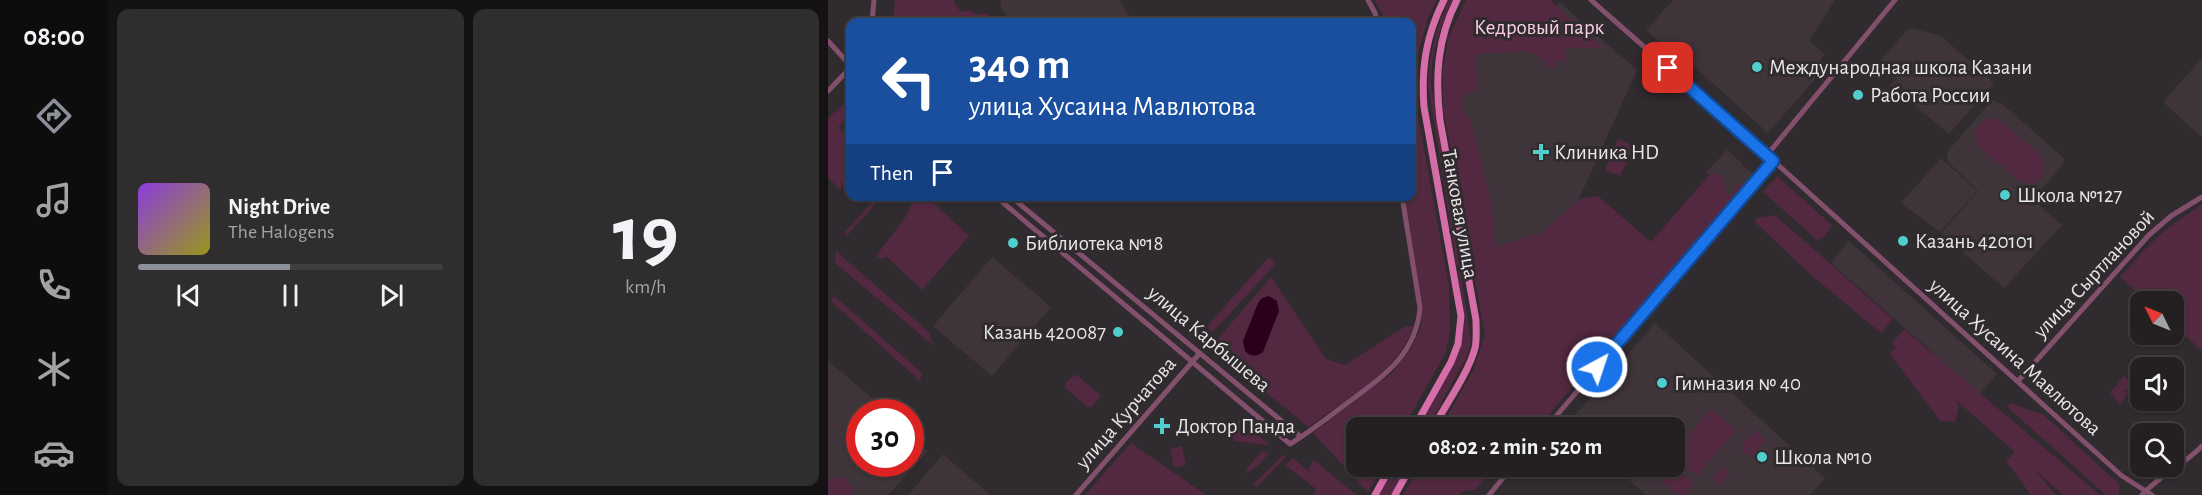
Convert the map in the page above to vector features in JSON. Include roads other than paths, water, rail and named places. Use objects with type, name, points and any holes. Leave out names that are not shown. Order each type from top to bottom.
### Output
[{"type":"main road","name":"Танковая улица","points":[[1420,417],[1451,362],[1460,334],[1461,316],[1424,108],[1422,81],[1425,51],[1433,20],[1444,0]]},
{"type":"main road","name":"Танковая улица","points":[[1439,417],[1469,363],[1476,339],[1476,320],[1440,120],[1437,91],[1437,65],[1443,34],[1457,0]]},
{"type":"main road","points":[[1375,495],[1386,477]]},
{"type":"main road","points":[[1395,495],[1405,477]]},
{"type":"street","points":[[872,18],[874,0]]},
{"type":"street","points":[[1368,0],[1376,18]]},
{"type":"street","name":"улица Хусаина Мавлютова","points":[[1591,0],[1767,155],[2122,476],[2144,493],[2152,495]]},
{"type":"street","points":[[1767,155],[1895,0]]},
{"type":"street","points":[[828,41],[846,60]]},
{"type":"street","points":[[828,90],[846,74]]},
{"type":"street","points":[[1555,417],[1773,161]]},
{"type":"street","name":"улица Сыртлановой","points":[[2018,381],[2148,236],[2202,196]]},
{"type":"street","name":"улица Карбышева","points":[[1000,201],[1290,444],[1301,437],[1016,201]]},
{"type":"street","points":[[1301,437],[1390,370],[1409,346],[1418,325],[1420,308],[1403,201]]},
{"type":"street","name":"улица Курчатова","points":[[1076,495],[1200,353]]},
{"type":"street","points":[[2144,493],[2158,479],[2187,460],[2202,446]]},
{"type":"street","points":[[1489,495],[1504,477]]},
{"type":"place","name":"Международная школа Казани","points":[[1757,67]]},
{"type":"place","name":"Работа России","points":[[1858,95]]},
{"type":"place","name":"Клиника HD","points":[[1541,152]]},
{"type":"place","name":"Школа №127","points":[[2005,195]]},
{"type":"place","name":"Казань 420101","points":[[1903,241]]},
{"type":"place","name":"Библиотека №18","points":[[1013,243]]},
{"type":"place","name":"Казань 420087","points":[[1118,332]]},
{"type":"place","name":"Гимназия № 40","points":[[1662,383]]},
{"type":"place","name":"Доктор Панда","points":[[1162,426]]},
{"type":"place","name":"Школа №10","points":[[1762,457]]},
{"type":"park label","name":"Кедровый парк","points":[[1539,27]]}]
